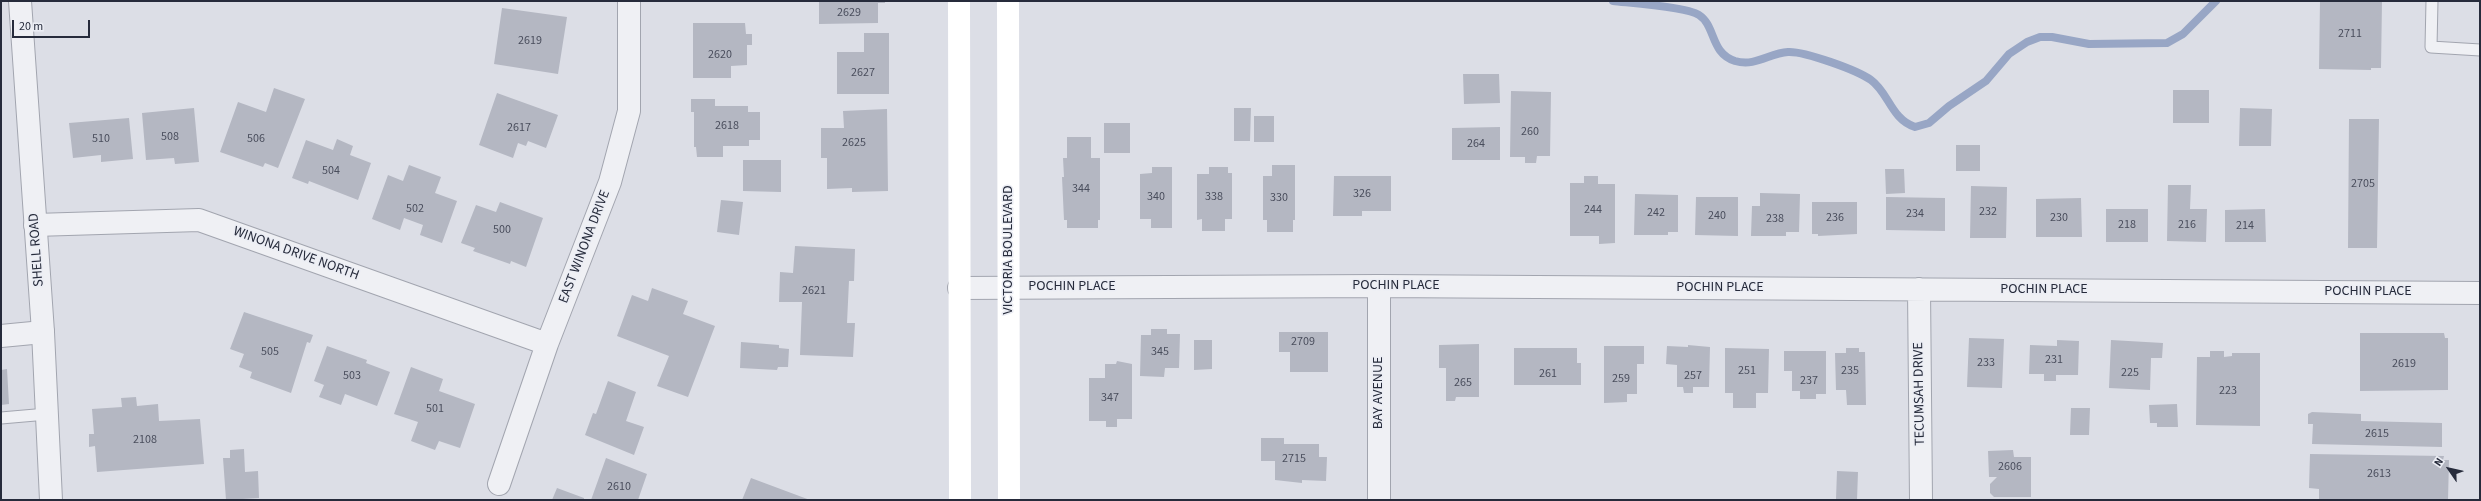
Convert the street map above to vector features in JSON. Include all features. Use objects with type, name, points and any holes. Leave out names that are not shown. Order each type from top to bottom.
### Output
[{"type":"main road","points":[[959,1],[960,500]]},
{"type":"main road","name":"VICTORIA BOULEVARD","points":[[1008,1],[1009,500]]},
{"type":"street","name":"SHELL ROAD","points":[[20,1],[43,332],[51,500]]},
{"type":"street","name":"EAST WINONA DRIVE","points":[[499,484],[546,344],[610,182],[629,111],[629,1]]},
{"type":"street","name":"WINONA DRIVE NORTH","points":[[35,224],[199,220],[546,344]]},
{"type":"street","name":"POCHIN PLACE","points":[[959,288],[1379,286],[2480,293]]},
{"type":"street","name":"BAY AVENUE","points":[[1379,286],[1379,500]]},
{"type":"street","name":"TECUMSAH DRIVE","points":[[1919,289],[1921,500]]},
{"type":"street","points":[[1,336],[43,332]]},
{"type":"lane","points":[[2432,1],[2431,47],[2480,50]]},
{"type":"lane","points":[[1,418],[47,414]]},
{"type":"building","points":[[819,1],[885,1],[885,3],[878,3],[878,23],[819,24]]},
{"type":"building","points":[[2320,1],[2382,1],[2381,68],[2371,68],[2371,70],[2319,69]]},
{"type":"building","points":[[502,8],[567,17],[558,74],[494,64]]},
{"type":"building","points":[[693,23],[745,23],[746,34],[752,34],[752,45],[747,45],[747,65],[731,66],[731,78],[693,78]]},
{"type":"building","points":[[864,33],[889,33],[889,94],[837,94],[837,52],[864,52]]},
{"type":"building","points":[[1463,74],[1499,74],[1500,103],[1464,104]]},
{"type":"building","points":[[274,88],[305,99],[278,168],[265,163],[263,167],[220,152],[238,102],[266,112]]},
{"type":"building","points":[[2173,90],[2209,90],[2209,123],[2173,123]]},
{"type":"building","points":[[1511,91],[1551,92],[1550,156],[1537,156],[1536,163],[1525,163],[1525,157],[1510,157]]},
{"type":"building","points":[[497,93],[558,115],[546,148],[528,141],[526,146],[518,143],[513,158],[479,145]]},
{"type":"building","points":[[691,99],[715,99],[715,106],[748,106],[748,112],[760,112],[760,140],[749,140],[749,146],[723,146],[723,157],[697,157],[696,147],[694,147],[694,112],[691,112]]},
{"type":"building","points":[[194,108],[199,162],[175,164],[174,158],[146,160],[142,113]]},
{"type":"building","points":[[1234,108],[1251,108],[1250,141],[1234,141]]},
{"type":"building","points":[[2240,108],[2272,109],[2271,146],[2239,146]]},
{"type":"building","points":[[887,109],[888,191],[852,192],[852,188],[827,189],[827,158],[821,158],[821,128],[844,128],[843,111]]},
{"type":"building","points":[[1254,116],[1274,116],[1274,142],[1254,142]]},
{"type":"building","points":[[129,118],[133,159],[101,162],[101,155],[73,158],[69,123]]},
{"type":"building","points":[[2349,119],[2379,119],[2377,248],[2348,248]]},
{"type":"building","points":[[1104,123],[1130,123],[1130,153],[1104,153]]},
{"type":"building","points":[[1500,127],[1500,160],[1452,160],[1452,128]]},
{"type":"building","points":[[1067,137],[1091,137],[1091,158],[1100,158],[1100,220],[1098,220],[1098,228],[1067,228],[1067,220],[1064,220],[1062,177],[1064,177],[1063,158],[1067,158]]},
{"type":"building","points":[[337,139],[353,146],[350,155],[371,163],[358,200],[309,181],[308,184],[292,178],[306,140],[333,150]]},
{"type":"building","points":[[1956,145],[1980,145],[1980,171],[1956,171]]},
{"type":"building","points":[[743,160],[781,160],[781,192],[743,191]]},
{"type":"building","points":[[409,165],[441,177],[435,193],[457,201],[442,243],[420,235],[423,225],[404,218],[400,230],[372,219],[388,175],[403,181]]},
{"type":"building","points":[[1272,165],[1295,165],[1295,220],[1293,220],[1293,232],[1267,232],[1267,220],[1263,220],[1263,176],[1272,176]]},
{"type":"building","points":[[1152,167],[1172,167],[1172,228],[1151,228],[1151,219],[1140,219],[1140,174],[1152,173]]},
{"type":"building","points":[[1209,167],[1228,167],[1228,173],[1232,173],[1232,219],[1225,219],[1225,231],[1202,231],[1202,219],[1197,220],[1197,174],[1209,174]]},
{"type":"building","points":[[1885,169],[1904,169],[1905,193],[1886,194]]},
{"type":"building","points":[[1334,176],[1391,176],[1391,211],[1362,211],[1362,216],[1333,216]]},
{"type":"building","points":[[1584,176],[1598,176],[1598,184],[1615,184],[1615,243],[1599,244],[1599,236],[1570,236],[1570,183],[1584,183]]},
{"type":"building","points":[[2168,185],[2191,185],[2190,209],[2207,209],[2206,242],[2167,241]]},
{"type":"building","points":[[1971,186],[2007,187],[2006,238],[1970,238]]},
{"type":"building","points":[[1760,193],[1800,194],[1799,232],[1786,232],[1786,236],[1751,236],[1752,206],[1760,206]]},
{"type":"building","points":[[1635,194],[1678,195],[1678,232],[1668,232],[1668,235],[1634,235]]},
{"type":"building","points":[[1696,197],[1738,197],[1738,236],[1695,235]]},
{"type":"building","points":[[1886,197],[1945,198],[1945,231],[1886,230]]},
{"type":"building","points":[[2081,198],[2082,237],[2036,237],[2036,199]]},
{"type":"building","points":[[721,200],[743,202],[739,235],[717,232]]},
{"type":"building","points":[[500,202],[543,218],[526,267],[511,261],[510,264],[473,251],[475,248],[461,243],[476,205],[496,212]]},
{"type":"building","points":[[1812,202],[1857,202],[1857,234],[1818,236],[1818,234],[1812,234]]},
{"type":"building","points":[[2106,209],[2148,209],[2148,242],[2106,242]]},
{"type":"building","points":[[2265,209],[2266,242],[2225,242],[2225,210]]},
{"type":"building","points":[[795,246],[855,249],[854,281],[849,281],[847,323],[855,323],[853,357],[800,355],[802,302],[779,302],[780,272],[793,273]]},
{"type":"building","points":[[652,288],[688,301],[683,314],[715,326],[688,397],[657,386],[669,356],[617,336],[632,295],[648,301]]},
{"type":"building","points":[[244,312],[313,335],[310,343],[307,342],[291,393],[250,378],[252,372],[239,367],[244,354],[230,349]]},
{"type":"building","points":[[1151,329],[1167,329],[1167,334],[1180,334],[1179,368],[1165,368],[1164,377],[1140,376],[1141,335],[1151,335]]},
{"type":"building","points":[[1279,332],[1328,332],[1328,372],[1290,372],[1290,352],[1279,352]]},
{"type":"building","points":[[2360,333],[2444,333],[2445,338],[2448,338],[2448,390],[2360,391]]},
{"type":"building","points":[[1969,338],[2004,339],[2002,388],[1967,387]]},
{"type":"building","points":[[1194,340],[1212,340],[1212,369],[1194,370]]},
{"type":"building","points":[[2057,340],[2079,341],[2078,375],[2056,375],[2056,381],[2044,381],[2044,374],[2029,374],[2030,345],[2057,346]]},
{"type":"building","points":[[2111,340],[2163,343],[2162,358],[2151,358],[2150,390],[2109,388]]},
{"type":"building","points":[[741,342],[779,345],[779,348],[789,349],[788,367],[778,367],[777,370],[740,368]]},
{"type":"building","points":[[1479,344],[1479,397],[1456,397],[1455,401],[1446,401],[1446,368],[1439,368],[1439,345]]},
{"type":"building","points":[[1688,345],[1710,347],[1709,387],[1693,387],[1693,393],[1684,393],[1683,387],[1677,387],[1677,365],[1666,364],[1667,346],[1688,347]]},
{"type":"building","points":[[327,346],[367,360],[366,363],[390,372],[377,406],[345,394],[341,405],[319,397],[324,385],[314,381]]},
{"type":"building","points":[[1604,346],[1644,346],[1644,364],[1637,364],[1637,394],[1627,394],[1627,402],[1604,403]]},
{"type":"building","points":[[1514,348],[1577,348],[1577,363],[1581,363],[1581,385],[1514,385]]},
{"type":"building","points":[[1725,348],[1769,349],[1768,393],[1756,393],[1756,408],[1733,408],[1733,393],[1725,393]]},
{"type":"building","points":[[1846,348],[1859,348],[1859,352],[1865,352],[1866,405],[1847,405],[1846,390],[1836,390],[1835,353],[1846,353]]},
{"type":"building","points":[[1784,351],[1826,351],[1826,394],[1816,394],[1816,399],[1800,399],[1800,391],[1792,391],[1792,371],[1784,371]]},
{"type":"building","points":[[2210,351],[2224,351],[2224,357],[2232,356],[2232,353],[2260,353],[2260,426],[2196,425],[2197,357],[2210,357]]},
{"type":"building","points":[[1117,361],[1132,364],[1132,419],[1117,419],[1117,427],[1106,427],[1106,421],[1089,421],[1089,378],[1105,378],[1105,364],[1116,364]]},
{"type":"building","points":[[411,367],[443,379],[439,391],[475,404],[460,448],[439,441],[435,450],[411,441],[418,422],[394,414]]},
{"type":"building","points":[[7,369],[9,404],[1,405],[1,370]]},
{"type":"building","points":[[608,381],[636,392],[626,421],[644,427],[634,455],[585,435],[593,413],[596,414]]},
{"type":"building","points":[[136,397],[137,406],[158,404],[159,421],[200,419],[204,464],[97,472],[95,446],[89,447],[89,434],[94,434],[92,409],[122,407],[121,398]]},
{"type":"building","points":[[2177,404],[2178,427],[2157,427],[2157,423],[2150,423],[2149,405]]},
{"type":"building","points":[[2071,408],[2090,408],[2089,435],[2070,435]]},
{"type":"building","points":[[2312,412],[2361,414],[2361,421],[2442,423],[2442,447],[2312,444],[2313,424],[2308,424],[2308,414]]},
{"type":"building","points":[[1261,438],[1284,438],[1284,444],[1319,444],[1319,457],[1327,457],[1326,481],[1302,480],[1302,483],[1275,480],[1275,461],[1261,461]]},
{"type":"building","points":[[244,449],[245,472],[258,471],[259,498],[226,500],[223,458],[230,458],[230,450]]},
{"type":"building","points":[[2013,450],[2014,457],[2031,457],[2031,497],[1994,497],[1990,493],[1990,484],[1997,477],[1989,477],[1988,451]]},
{"type":"building","points":[[2310,454],[2444,456],[2443,460],[2449,460],[2448,500],[2319,500],[2319,489],[2309,488]]},
{"type":"building","points":[[606,458],[647,474],[638,500],[591,500]]},
{"type":"building","points":[[1837,471],[1858,472],[1857,500],[1836,499]]},
{"type":"building","points":[[751,478],[810,500],[742,500]]},
{"type":"building","points":[[557,488],[584,498],[584,500],[552,500]]},
{"type":"waterway","points":[[1613,1],[1645,4],[1693,12],[1704,20],[1721,52],[1735,61],[1756,61],[1788,52],[1818,58],[1854,71],[1877,85],[1895,112],[1907,123],[1915,127],[1929,123],[1949,106],[1986,81],[2009,54],[2027,42],[2040,37],[2052,37],[2089,44],[2167,43],[2183,34],[2216,1]]}]
